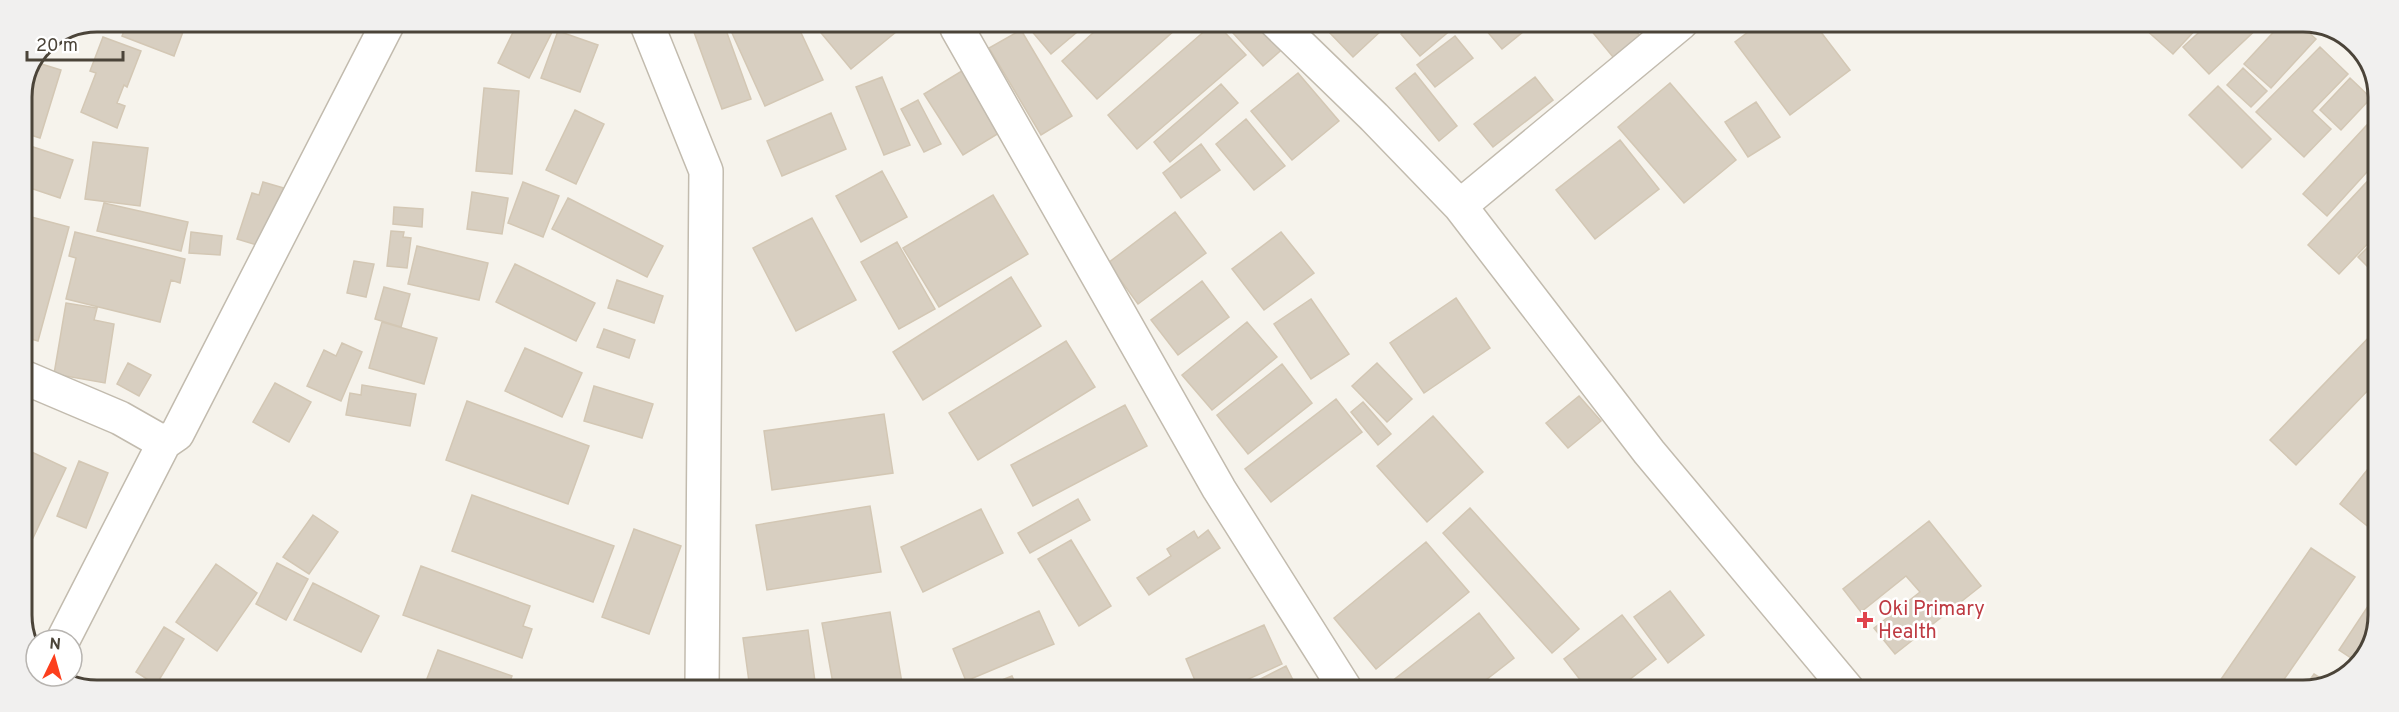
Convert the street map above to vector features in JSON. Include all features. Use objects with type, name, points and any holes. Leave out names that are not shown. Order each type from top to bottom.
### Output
[{"type":"street","points":[[69,628],[164,443],[177,434],[383,32]]},
{"type":"street","points":[[650,32],[706,171],[702,680]]},
{"type":"street","points":[[959,32],[1219,489],[1340,680]]},
{"type":"street","points":[[1286,32],[1374,117],[1460,206],[1649,452],[1840,680]]},
{"type":"street","points":[[1460,206],[1670,32]]},
{"type":"street","points":[[32,381],[120,418],[164,443]]},
{"type":"building","points":[[124,32],[183,32],[174,56],[122,36]]},
{"type":"building","points":[[513,32],[552,32],[529,78],[498,63]]},
{"type":"building","points":[[558,32],[598,45],[580,92],[541,78]]},
{"type":"building","points":[[694,32],[727,32],[751,99],[722,109]]},
{"type":"building","points":[[732,32],[801,32],[823,80],[765,106]]},
{"type":"building","points":[[820,32],[896,32],[851,69]]},
{"type":"building","points":[[1017,32],[1022,32],[1072,116],[1041,135],[989,48]]},
{"type":"building","points":[[1032,32],[1077,32],[1051,54]]},
{"type":"building","points":[[1094,32],[1173,32],[1097,99],[1062,61]]},
{"type":"building","points":[[1203,32],[1224,32],[1246,55],[1137,149],[1108,115]]},
{"type":"building","points":[[1232,32],[1274,32],[1286,46],[1263,66]]},
{"type":"building","points":[[1329,32],[1380,32],[1353,57]]},
{"type":"building","points":[[1403,32],[1448,32],[1420,56],[1401,34]]},
{"type":"building","points":[[1488,32],[1523,32],[1502,49]]},
{"type":"building","points":[[1592,32],[1637,32],[1640,36],[1613,57]]},
{"type":"building","points":[[1748,32],[1821,32],[1850,70],[1790,115],[1735,42]]},
{"type":"building","points":[[2148,32],[2194,32],[2173,54]]},
{"type":"building","points":[[2199,32],[2254,32],[2209,74],[2183,47]]},
{"type":"building","points":[[2274,32],[2308,32],[2316,39],[2271,88],[2244,64]]},
{"type":"building","points":[[1455,36],[1473,58],[1435,87],[1417,65]]},
{"type":"building","points":[[103,37],[141,51],[127,87],[124,85],[117,103],[125,106],[117,128],[81,112],[96,73],[90,71]]},
{"type":"building","points":[[2320,47],[2348,74],[2312,111],[2331,129],[2304,157],[2256,112]]},
{"type":"building","points":[[40,64],[61,70],[40,138],[32,135],[32,96],[36,72]]},
{"type":"building","points":[[2243,68],[2267,91],[2251,107],[2227,85]]},
{"type":"building","points":[[965,69],[1004,130],[963,155],[924,94]]},
{"type":"building","points":[[1298,73],[1339,121],[1292,160],[1251,111]]},
{"type":"building","points":[[1415,73],[1457,126],[1439,141],[1396,88]]},
{"type":"building","points":[[882,77],[910,145],[884,155],[856,87]]},
{"type":"building","points":[[1535,77],[1553,100],[1493,147],[1474,124]]},
{"type":"building","points":[[2350,78],[2367,94],[2367,102],[2341,130],[2320,110]]},
{"type":"building","points":[[1670,83],[1736,160],[1684,203],[1618,127]]},
{"type":"building","points":[[1221,84],[1238,103],[1170,162],[1154,142]]},
{"type":"building","points":[[2218,86],[2271,139],[2242,168],[2189,115]]},
{"type":"building","points":[[484,88],[519,91],[512,174],[476,171]]},
{"type":"building","points":[[918,100],[941,144],[924,152],[901,109]]},
{"type":"building","points":[[1756,102],[1780,137],[1748,157],[1725,122]]},
{"type":"building","points":[[575,110],[604,124],[576,184],[546,170]]},
{"type":"building","points":[[831,113],[846,149],[782,176],[767,141]]},
{"type":"building","points":[[1246,119],[1285,166],[1254,190],[1216,144]]},
{"type":"building","points":[[2367,125],[2367,172],[2327,216],[2303,194]]},
{"type":"building","points":[[1620,140],[1659,189],[1595,239],[1556,190]]},
{"type":"building","points":[[93,142],[148,148],[140,206],[85,199]]},
{"type":"building","points":[[1201,144],[1220,170],[1181,198],[1163,173]]},
{"type":"building","points":[[32,147],[73,160],[60,198],[32,189]]},
{"type":"building","points":[[882,171],[907,217],[861,242],[836,196]]},
{"type":"building","points":[[263,182],[294,191],[260,246],[237,239],[252,193],[259,195]]},
{"type":"building","points":[[523,182],[559,196],[543,237],[508,223]]},
{"type":"building","points":[[2367,182],[2367,244],[2339,274],[2308,245]]},
{"type":"building","points":[[472,192],[508,198],[502,234],[467,229]]},
{"type":"building","points":[[993,195],[1028,254],[939,307],[903,248]]},
{"type":"building","points":[[568,198],[663,246],[647,277],[552,229]]},
{"type":"building","points":[[104,203],[188,222],[181,251],[97,231]]},
{"type":"building","points":[[394,207],[423,209],[422,227],[393,224]]},
{"type":"building","points":[[1175,212],[1206,253],[1138,304],[1108,263]]},
{"type":"building","points":[[32,217],[69,227],[38,341],[32,339]]},
{"type":"building","points":[[812,218],[856,300],[796,331],[753,248]]},
{"type":"building","points":[[391,231],[404,232],[403,237],[411,238],[407,268],[387,266]]},
{"type":"building","points":[[75,232],[185,259],[180,283],[171,280],[160,322],[66,299],[76,258],[69,256]]},
{"type":"building","points":[[191,232],[222,236],[220,255],[189,253]]},
{"type":"building","points":[[1281,232],[1314,273],[1264,310],[1232,269]]},
{"type":"building","points":[[897,242],[935,309],[899,329],[861,262]]},
{"type":"building","points":[[417,246],[488,263],[479,300],[408,284]]},
{"type":"building","points":[[2367,248],[2367,266],[2358,257]]},
{"type":"building","points":[[354,261],[374,264],[366,297],[347,293]]},
{"type":"building","points":[[515,264],[595,303],[576,341],[496,302]]},
{"type":"building","points":[[1011,277],[1041,326],[923,400],[893,352]]},
{"type":"building","points":[[617,280],[663,296],[654,323],[608,308]]},
{"type":"building","points":[[1202,281],[1229,317],[1178,355],[1151,320]]},
{"type":"building","points":[[384,287],[410,294],[401,327],[375,319]]},
{"type":"building","points":[[1456,298],[1490,348],[1424,393],[1390,343]]},
{"type":"building","points":[[1311,299],[1349,354],[1311,379],[1274,324]]},
{"type":"building","points":[[66,303],[97,308],[94,320],[114,324],[105,383],[54,374]]},
{"type":"building","points":[[382,322],[437,338],[424,384],[369,368]]},
{"type":"building","points":[[1247,322],[1277,357],[1212,410],[1182,375]]},
{"type":"building","points":[[604,329],[635,340],[629,358],[597,347]]},
{"type":"building","points":[[2367,339],[2368,391],[2296,465],[2270,440]]},
{"type":"building","points":[[1066,341],[1095,387],[978,460],[949,413]]},
{"type":"building","points":[[342,343],[362,352],[341,401],[307,386],[324,350],[336,356]]},
{"type":"building","points":[[525,348],[582,373],[562,417],[505,391]]},
{"type":"building","points":[[128,363],[151,375],[139,396],[117,384]]},
{"type":"building","points":[[1377,363],[1412,399],[1387,422],[1352,386]]},
{"type":"building","points":[[1282,364],[1312,403],[1248,454],[1217,415]]},
{"type":"building","points":[[275,383],[311,402],[289,442],[253,422]]},
{"type":"building","points":[[362,385],[416,394],[410,426],[346,415],[350,393],[361,395]]},
{"type":"building","points":[[594,386],[653,404],[642,438],[584,421]]},
{"type":"building","points":[[1579,396],[1601,421],[1568,448],[1546,423]]},
{"type":"building","points":[[1336,399],[1362,432],[1271,502],[1245,469]]},
{"type":"building","points":[[467,401],[589,446],[568,504],[446,460]]},
{"type":"building","points":[[1363,402],[1391,434],[1378,445],[1351,412]]},
{"type":"building","points":[[1125,405],[1147,446],[1033,506],[1011,465]]},
{"type":"building","points":[[884,414],[893,473],[772,490],[764,431]]},
{"type":"building","points":[[1433,416],[1483,472],[1427,522],[1377,466]]},
{"type":"building","points":[[32,452],[66,468],[32,538]]},
{"type":"building","points":[[79,461],[108,473],[86,528],[57,516]]},
{"type":"building","points":[[2368,469],[2368,526],[2340,504]]},
{"type":"building","points":[[472,495],[614,546],[593,602],[452,551]]},
{"type":"building","points":[[1078,499],[1090,520],[1030,553],[1018,533]]},
{"type":"building","points":[[870,506],[881,572],[767,590],[756,525]]},
{"type":"building","points":[[1470,508],[1579,629],[1552,653],[1443,533]]},
{"type":"building","points":[[981,509],[1003,553],[923,592],[901,547]]},
{"type":"building","points":[[313,515],[338,532],[309,574],[283,557]]},
{"type":"building","points":[[1929,521],[1981,586],[1895,654],[1874,628],[1920,592],[1906,576],[1861,612],[1843,589]]},
{"type":"building","points":[[634,529],[681,546],[649,634],[602,617]]},
{"type":"building","points":[[1208,530],[1220,548],[1149,595],[1137,578],[1171,556],[1167,549],[1194,531],[1198,538]]},
{"type":"building","points":[[1071,540],[1111,606],[1079,626],[1038,559]]},
{"type":"building","points":[[1426,542],[1469,592],[1376,669],[1334,618]]},
{"type":"building","points":[[2311,548],[2355,577],[2284,680],[2221,680]]},
{"type":"building","points":[[277,563],[308,579],[286,620],[256,604]]},
{"type":"building","points":[[216,564],[257,593],[217,651],[176,622]]},
{"type":"building","points":[[421,566],[530,606],[523,626],[532,629],[522,658],[403,615]]},
{"type":"building","points":[[313,583],[379,616],[361,652],[294,620]]},
{"type":"building","points":[[1670,591],[1704,635],[1668,663],[1634,617]]},
{"type":"building","points":[[2368,606],[2367,624],[2357,652],[2351,658],[2339,650]]},
{"type":"building","points":[[1039,611],[1054,644],[968,680],[966,680],[953,649]]},
{"type":"building","points":[[890,612],[901,680],[832,680],[822,623]]},
{"type":"building","points":[[1479,613],[1514,658],[1486,680],[1394,680]]},
{"type":"building","points":[[1622,615],[1656,659],[1629,680],[1580,680],[1564,659]]},
{"type":"building","points":[[1264,625],[1282,664],[1246,680],[1195,680],[1186,659]]},
{"type":"building","points":[[164,627],[184,639],[159,680],[148,680],[136,672]]},
{"type":"building","points":[[808,630],[815,680],[749,680],[743,638]]},
{"type":"building","points":[[438,650],[512,676],[510,680],[426,680]]},
{"type":"building","points":[[1286,666],[1293,680],[1259,680]]},
{"type":"building","points":[[2314,674],[2320,678],[2311,680]]},
{"type":"building","points":[[1012,676],[1014,680],[1002,680]]},
{"type":"place","name":"Oki Primary Health","points":[[1865,620]]}]
